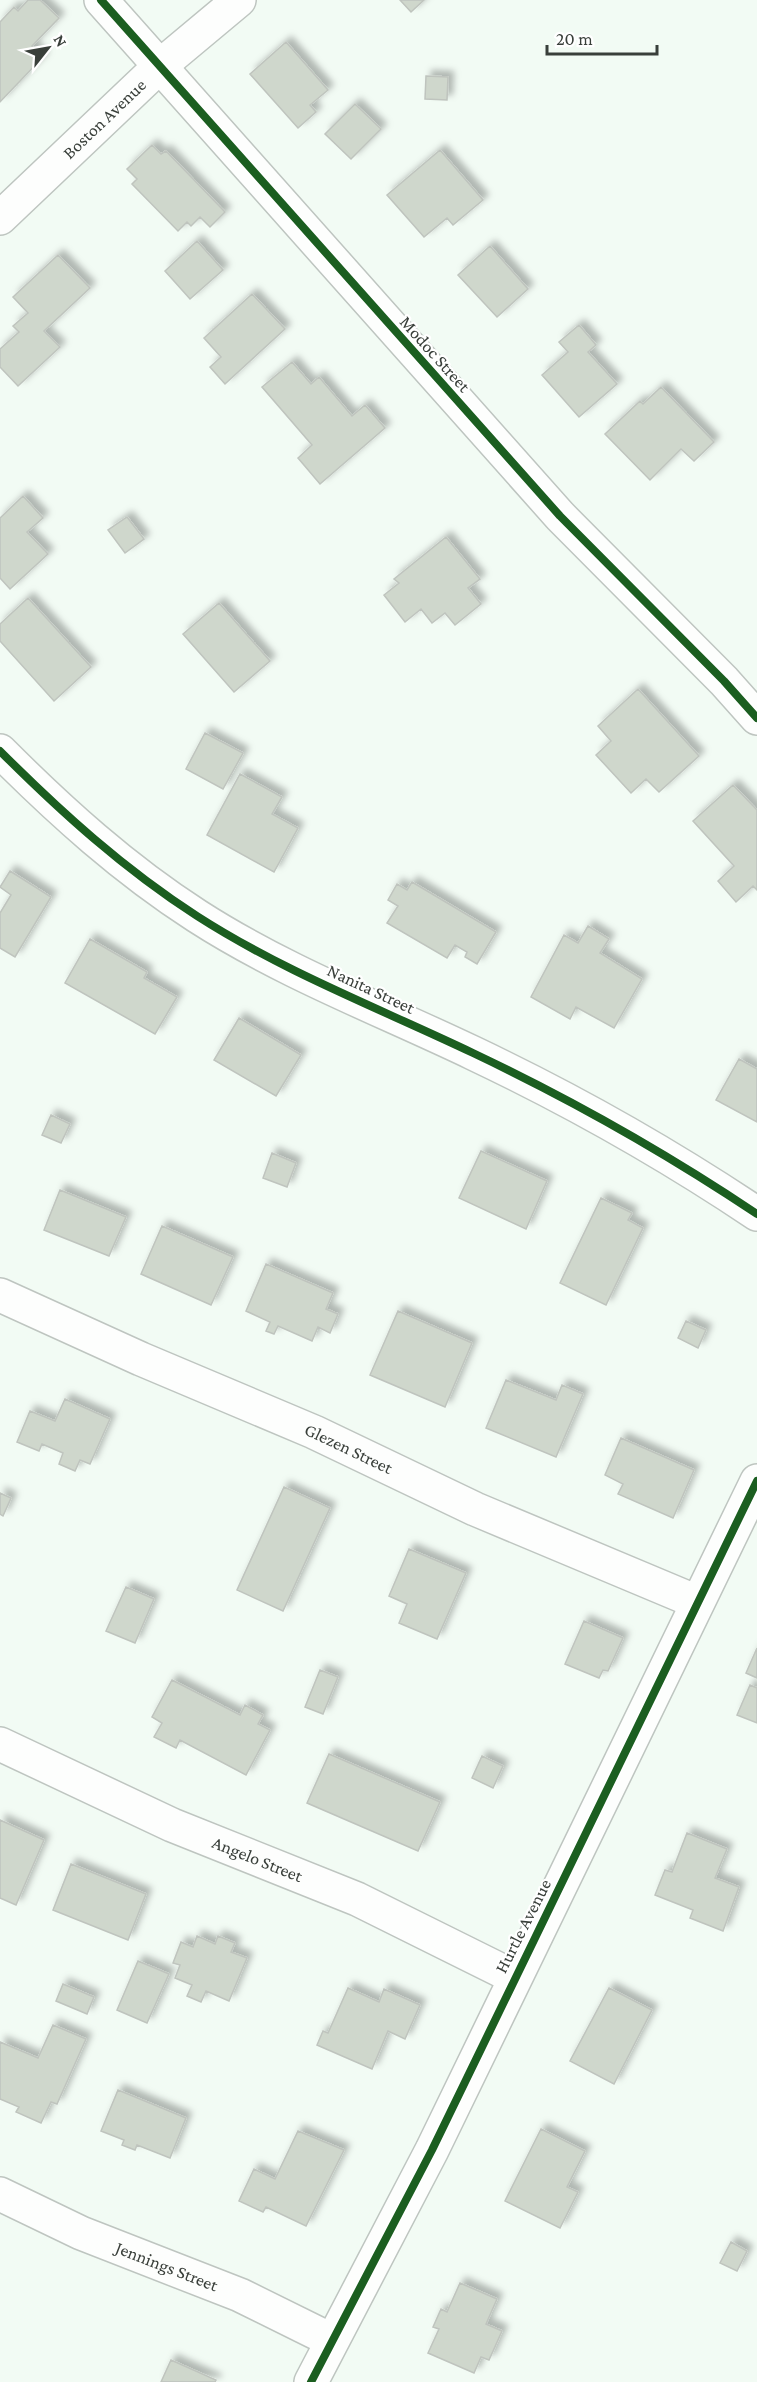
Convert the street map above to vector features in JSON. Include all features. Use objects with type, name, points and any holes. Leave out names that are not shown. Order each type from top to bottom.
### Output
[{"type":"street","name":"Modoc Street","points":[[101,0],[560,516],[724,681],[757,718]]},
{"type":"street","name":"Boston Avenue","points":[[0,218],[160,66],[239,0]]},
{"type":"street","name":"Nanita Street","points":[[0,751],[89,836],[161,892],[199,917],[294,970],[575,1103],[625,1130],[757,1214]]},
{"type":"street","name":"Glezen Street","points":[[0,1295],[141,1359],[314,1432],[475,1509],[697,1602]]},
{"type":"street","name":"Hurtle Avenue","points":[[311,2382],[432,2150],[514,1977],[596,1815],[757,1481]]},
{"type":"street","name":"Angelo Street","points":[[0,1744],[172,1825],[357,1899],[514,1977]]},
{"type":"street","name":"Jennings Street","points":[[0,2194],[81,2233],[240,2295],[331,2340]]},
{"type":"building","points":[[28,0],[40,0],[59,18],[32,46],[43,57],[0,102],[0,22],[14,7],[18,11]]},
{"type":"building","points":[[400,0],[424,0],[411,12]]},
{"type":"building","points":[[286,42],[328,90],[310,105],[316,112],[298,128],[250,74]]},
{"type":"building","points":[[426,76],[448,77],[447,100],[425,99]]},
{"type":"building","points":[[355,104],[381,129],[351,159],[325,134]]},
{"type":"building","points":[[152,145],[161,154],[166,151],[225,212],[210,227],[200,217],[191,226],[187,222],[178,231],[132,184],[137,179],[127,169]]},
{"type":"building","points":[[440,150],[483,200],[453,225],[447,218],[424,237],[387,195]]},
{"type":"building","points":[[197,241],[223,270],[190,299],[165,271]]},
{"type":"building","points":[[490,246],[528,289],[497,317],[458,275]]},
{"type":"building","points":[[58,255],[90,288],[44,331],[60,347],[18,386],[0,367],[0,349],[19,332],[13,326],[28,313],[13,297]]},
{"type":"building","points":[[252,294],[285,329],[225,384],[210,367],[221,357],[204,338]]},
{"type":"building","points":[[579,325],[596,345],[588,352],[617,384],[579,417],[542,375],[568,352],[559,342]]},
{"type":"building","points":[[292,362],[311,384],[319,377],[352,416],[365,405],[385,428],[320,484],[298,458],[312,445],[262,387]]},
{"type":"building","points":[[661,387],[714,442],[694,461],[681,449],[650,480],[605,434],[640,401],[643,404]]},
{"type":"building","points":[[23,496],[43,518],[27,532],[48,554],[10,589],[0,578],[0,518]]},
{"type":"building","points":[[127,517],[144,539],[125,553],[108,530]]},
{"type":"building","points":[[446,537],[480,579],[468,588],[481,604],[455,625],[445,613],[432,623],[421,609],[405,622],[384,595],[399,583],[394,579]]},
{"type":"building","points":[[28,598],[91,667],[54,701],[0,641],[0,624]]},
{"type":"building","points":[[219,603],[270,661],[234,692],[183,634]]},
{"type":"building","points":[[638,689],[699,756],[659,792],[646,779],[631,793],[596,755],[611,741],[598,726]]},
{"type":"building","points":[[205,733],[243,753],[223,789],[186,769]]},
{"type":"building","points":[[240,774],[282,797],[272,814],[298,828],[274,872],[207,835]]},
{"type":"building","points":[[733,785],[757,810],[757,890],[753,886],[736,902],[718,881],[734,866],[693,821]]},
{"type":"building","points":[[10,871],[51,897],[15,957],[0,948],[0,913],[11,895],[0,887]]},
{"type":"building","points":[[412,882],[496,932],[477,964],[465,957],[467,952],[455,945],[447,958],[387,923],[398,906],[388,900],[397,884],[407,890]]},
{"type":"building","points":[[588,926],[609,939],[600,953],[642,979],[614,1028],[576,1007],[570,1019],[531,997],[564,935],[578,943]]},
{"type":"building","points":[[90,939],[147,972],[144,978],[177,997],[155,1034],[65,983]]},
{"type":"building","points":[[239,1018],[301,1055],[276,1096],[214,1060]]},
{"type":"building","points":[[739,1059],[757,1069],[757,1122],[716,1100]]},
{"type":"building","points":[[51,1115],[70,1124],[61,1143],[42,1135]]},
{"type":"building","points":[[481,1151],[547,1181],[526,1229],[459,1198]]},
{"type":"building","points":[[272,1153],[296,1163],[287,1187],[263,1178]]},
{"type":"building","points":[[60,1190],[126,1217],[109,1256],[44,1230]]},
{"type":"building","points":[[601,1198],[632,1213],[628,1220],[643,1228],[606,1305],[560,1283]]},
{"type":"building","points":[[162,1226],[233,1257],[211,1305],[141,1274]]},
{"type":"building","points":[[266,1264],[333,1293],[326,1309],[338,1314],[330,1333],[318,1327],[312,1341],[278,1326],[274,1334],[266,1331],[270,1322],[246,1311]]},
{"type":"building","points":[[398,1311],[472,1343],[445,1407],[370,1375]]},
{"type":"building","points":[[686,1321],[706,1330],[698,1348],[678,1338]]},
{"type":"building","points":[[506,1380],[556,1400],[562,1385],[583,1394],[556,1457],[486,1428]]},
{"type":"building","points":[[65,1399],[110,1419],[90,1464],[80,1460],[75,1471],[59,1464],[63,1453],[42,1444],[39,1451],[17,1442],[30,1411],[55,1421]]},
{"type":"building","points":[[621,1438],[694,1470],[673,1518],[618,1494],[623,1484],[605,1475]]},
{"type":"building","points":[[284,1487],[330,1508],[283,1611],[237,1590]]},
{"type":"building","points":[[0,1493],[11,1498],[3,1516],[0,1514]]},
{"type":"building","points":[[409,1549],[466,1573],[437,1639],[399,1623],[407,1604],[389,1596]]},
{"type":"building","points":[[126,1587],[154,1599],[135,1643],[106,1631]]},
{"type":"building","points":[[584,1621],[623,1638],[608,1671],[603,1670],[599,1678],[565,1664]]},
{"type":"building","points":[[757,1648],[757,1678],[746,1673]]},
{"type":"building","points":[[320,1670],[338,1677],[323,1714],[305,1707]]},
{"type":"building","points":[[172,1680],[240,1715],[245,1705],[263,1715],[258,1724],[270,1730],[246,1775],[180,1740],[176,1748],[154,1737],[162,1723],[152,1717]]},
{"type":"building","points":[[750,1685],[757,1688],[757,1723],[737,1715]]},
{"type":"building","points":[[329,1754],[440,1802],[418,1851],[307,1803]]},
{"type":"building","points":[[482,1756],[503,1766],[493,1788],[472,1778]]},
{"type":"building","points":[[0,1820],[44,1840],[16,1905],[0,1898]]},
{"type":"building","points":[[687,1833],[727,1849],[715,1878],[739,1887],[723,1931],[690,1918],[693,1910],[655,1895],[665,1870],[672,1872]]},
{"type":"building","points":[[71,1864],[146,1894],[128,1940],[53,1910]]},
{"type":"building","points":[[197,1936],[215,1944],[218,1936],[235,1943],[231,1952],[247,1958],[229,2001],[206,1991],[201,2002],[187,1996],[192,1985],[175,1978],[180,1965],[173,1963],[181,1942],[193,1947]]},
{"type":"building","points":[[138,1961],[169,1974],[147,2023],[117,2010]]},
{"type":"building","points":[[63,1984],[94,1997],[87,2014],[56,2001]]},
{"type":"building","points":[[348,1988],[379,2002],[384,1989],[420,2005],[405,2039],[388,2031],[372,2069],[317,2045],[323,2031],[328,2033]]},
{"type":"building","points":[[609,1988],[652,2010],[614,2084],[570,2061]]},
{"type":"building","points":[[53,2025],[86,2039],[57,2104],[51,2102],[41,2123],[16,2112],[19,2107],[0,2099],[0,2042],[38,2058]]},
{"type":"building","points":[[118,2090],[186,2118],[170,2158],[137,2145],[135,2150],[122,2145],[124,2140],[101,2131]]},
{"type":"building","points":[[541,2129],[585,2151],[567,2187],[578,2192],[560,2228],[505,2201]]},
{"type":"building","points":[[298,2131],[344,2150],[306,2226],[266,2207],[263,2212],[239,2201],[254,2169],[275,2179]]},
{"type":"building","points":[[731,2242],[747,2251],[737,2271],[720,2263]]},
{"type":"building","points":[[460,2283],[497,2299],[486,2324],[502,2331],[489,2360],[481,2357],[474,2373],[428,2353],[439,2329],[433,2327],[441,2309],[447,2312]]},
{"type":"building","points":[[171,2360],[216,2380],[215,2382],[161,2382]]},
{"type":"cycle path","points":[[101,0],[560,516],[724,681],[757,718]]},
{"type":"cycle path","points":[[0,751],[94,839],[144,879],[197,916],[298,972],[546,1089],[653,1149],[757,1214]]},
{"type":"cycle path","points":[[311,2382],[432,2150],[757,1481]]}]
